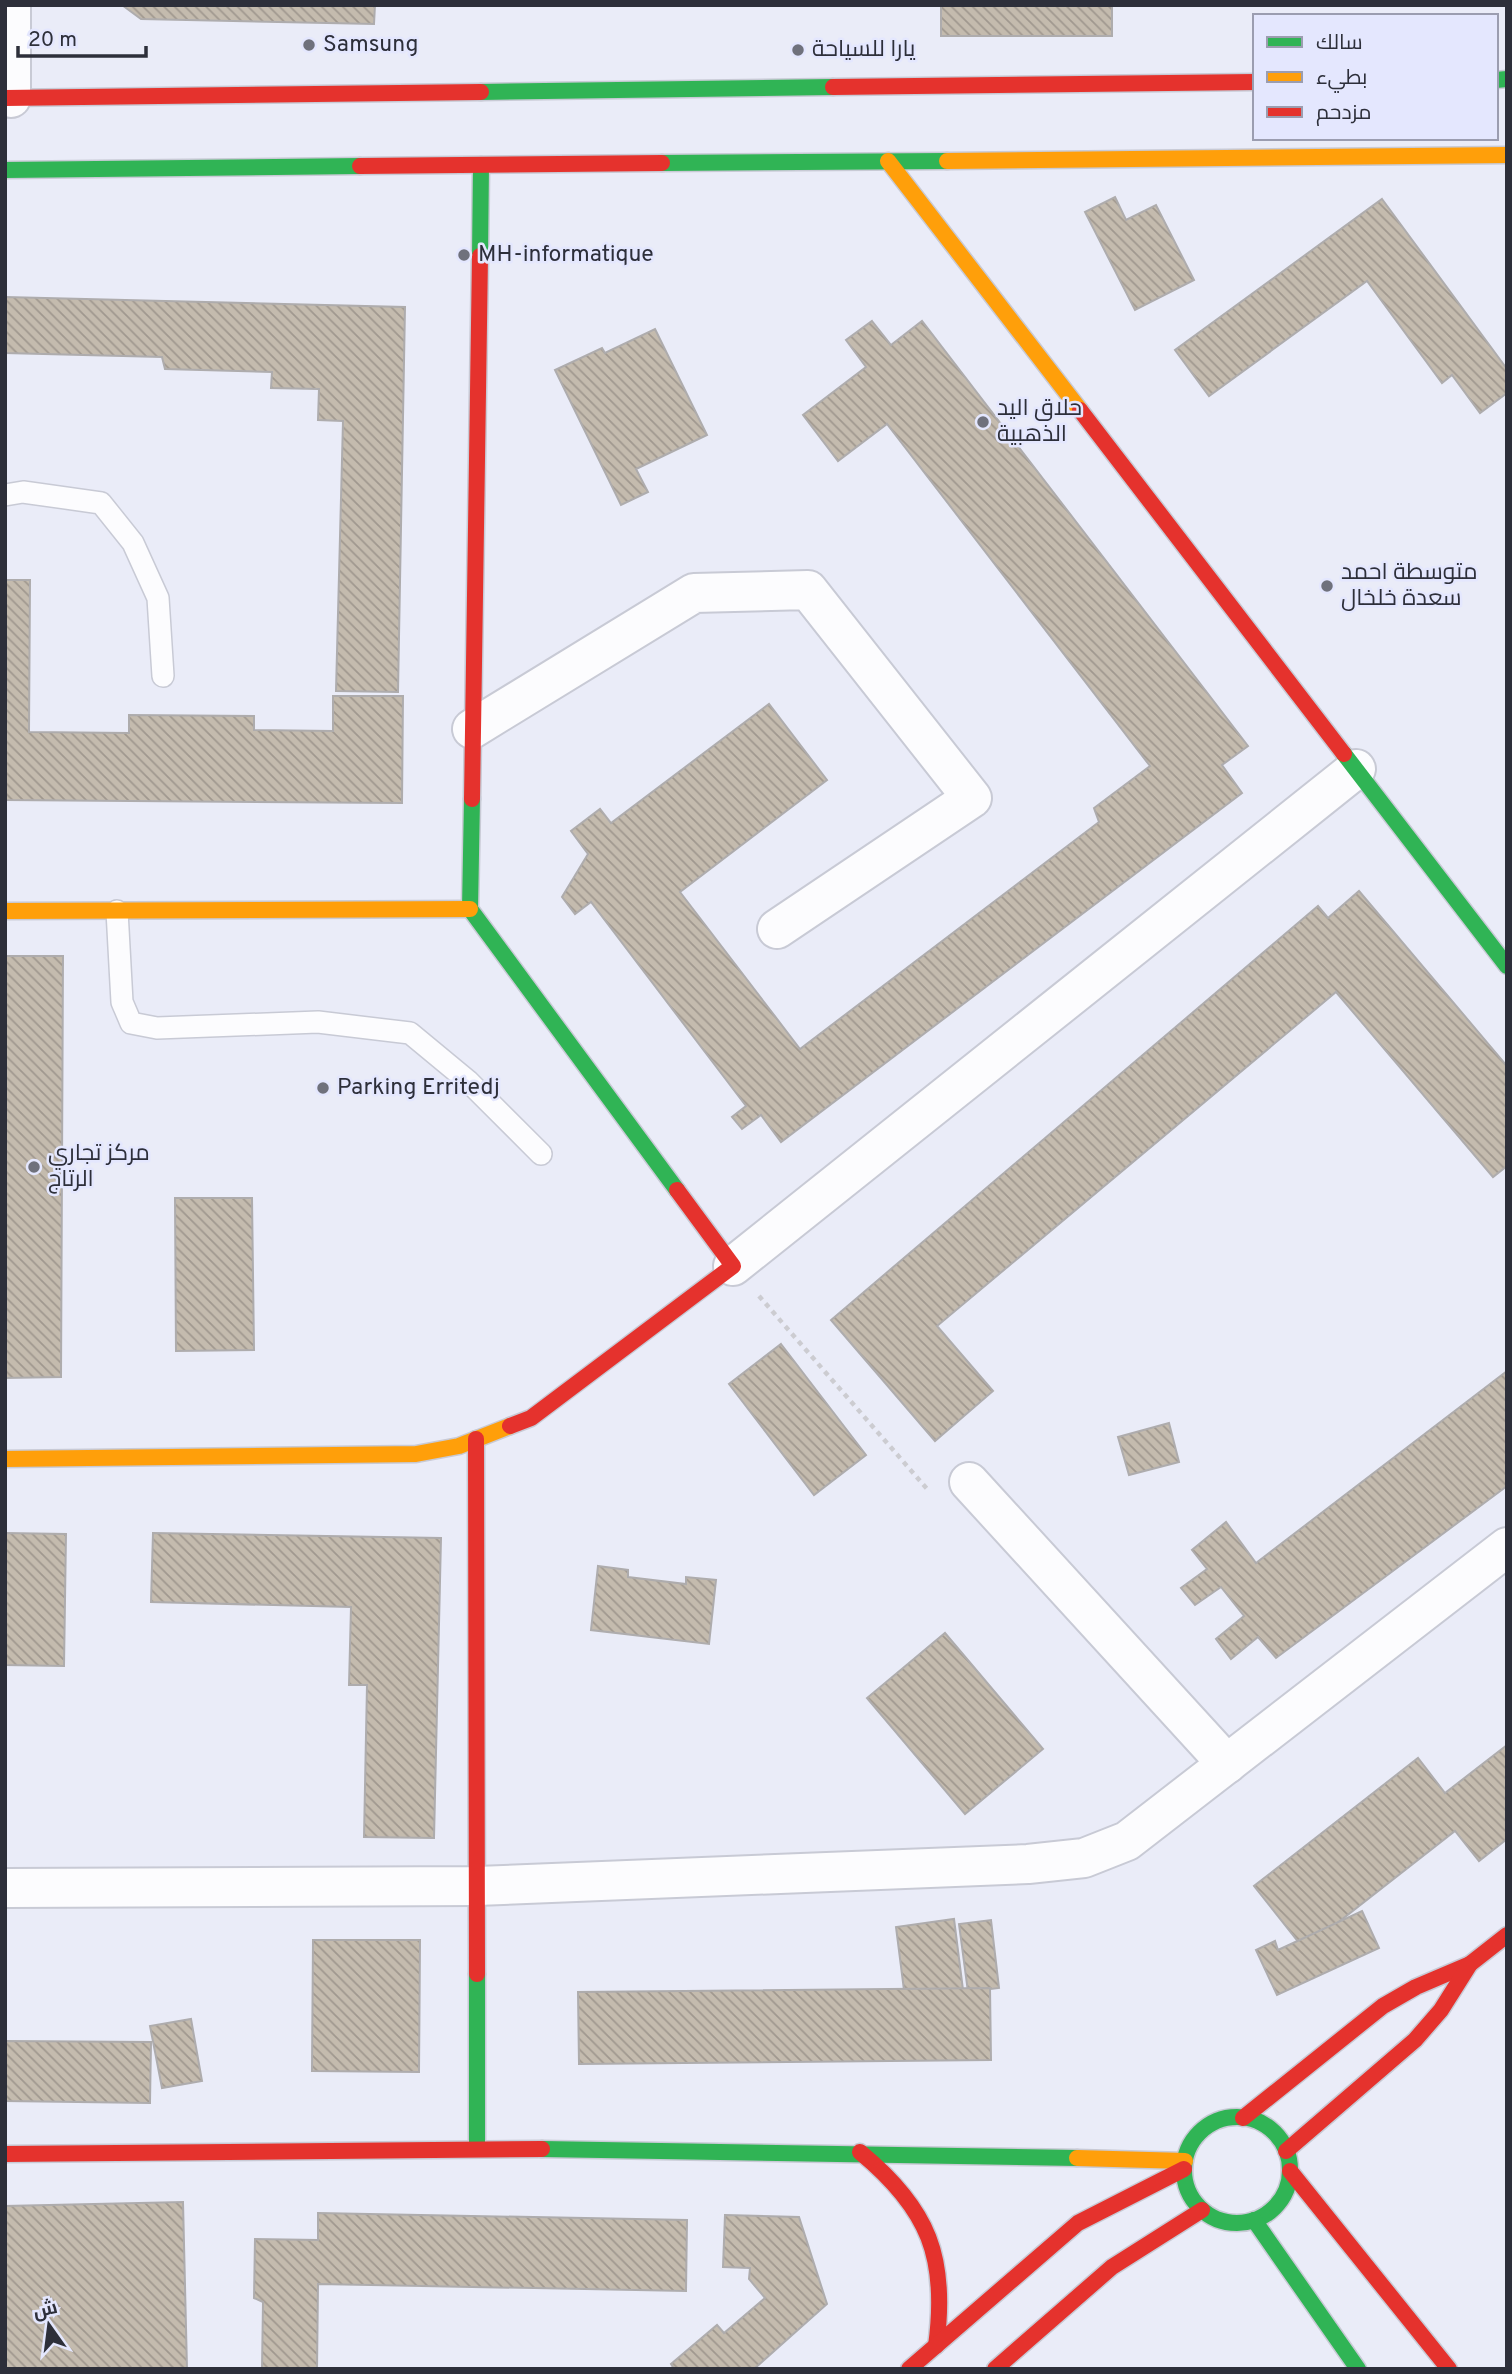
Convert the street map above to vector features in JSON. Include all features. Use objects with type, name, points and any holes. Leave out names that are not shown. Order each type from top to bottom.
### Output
[{"type":"main road","points":[[8,98],[1253,82]]},
{"type":"main road","points":[[5,170],[1507,155]]},
{"type":"main road","points":[[888,161],[1507,966]]},
{"type":"main road","points":[[5,1459],[416,1454],[476,1439],[531,1418],[733,1266],[470,909],[481,165]]},
{"type":"main road","points":[[5,911],[470,909]]},
{"type":"main road","points":[[476,1439],[477,2148]]},
{"type":"main road","points":[[1243,2118],[1383,2006],[1416,1987],[1470,1964],[1507,1935]]},
{"type":"main road","points":[[1286,2151],[1422,2032],[1441,2010],[1470,1964]]},
{"type":"main road","points":[[1290,2171],[1283,2195],[1266,2214],[1254,2220],[1227,2222],[1202,2210],[1189,2192],[1184,2165],[1195,2137],[1205,2129],[1229,2118],[1243,2118],[1269,2128],[1286,2151],[1290,2171],[1449,2369]]},
{"type":"main road","points":[[5,2154],[477,2148],[860,2152],[1184,2165]]},
{"type":"main road","points":[[860,2152],[885,2171],[907,2194],[924,2221],[936,2251],[942,2283],[942,2314],[936,2346]]},
{"type":"main road","points":[[909,2369],[1078,2223],[1184,2165]]},
{"type":"main road","points":[[995,2369],[1112,2267],[1202,2210]]},
{"type":"main road","points":[[1254,2220],[1358,2369]]},
{"type":"street","points":[[8,98],[11,5]]},
{"type":"street","points":[[472,729],[694,593],[808,590],[972,798],[777,929]]},
{"type":"street","points":[[733,1266],[1356,769]]},
{"type":"street","points":[[969,1482],[1227,1764]]},
{"type":"street","points":[[5,1888],[477,1886],[1028,1864],[1084,1858],[1127,1841],[1507,1547]]},
{"type":"lane","points":[[5,495],[23,492],[101,503],[133,543],[158,597],[163,676]]},
{"type":"lane","points":[[117,911],[122,1002],[131,1023],[157,1028],[318,1021],[410,1033],[468,1081],[541,1154]]},
{"type":"path","points":[[733,1266],[932,1496],[969,1482]]},
{"type":"building","points":[[122,5],[375,5],[374,24],[141,19]]},
{"type":"building","points":[[941,5],[1112,5],[1112,36],[941,36]]},
{"type":"building","points":[[1115,197],[1126,220],[1156,205],[1194,280],[1135,310],[1085,212]]},
{"type":"building","points":[[1382,199],[1507,369],[1507,393],[1480,413],[1452,375],[1442,383],[1367,281],[1209,396],[1175,350]]},
{"type":"building","points":[[5,297],[405,307],[398,692],[336,691],[343,421],[318,420],[319,389],[271,388],[272,372],[165,369],[162,357],[5,353]]},
{"type":"building","points":[[872,321],[891,345],[922,321],[1248,746],[1222,765],[1242,793],[781,1142],[761,1115],[742,1129],[732,1117],[746,1106],[591,902],[575,914],[562,897],[588,854],[571,831],[600,809],[611,823],[769,704],[827,780],[680,892],[800,1049],[1099,822],[1094,808],[1150,766],[887,424],[838,461],[803,415],[866,367],[846,340]]},
{"type":"building","points":[[655,329],[707,435],[636,469],[648,492],[621,505],[555,370],[602,348],[605,353]]},
{"type":"building","points":[[5,580],[30,580],[29,732],[129,733],[129,715],[254,716],[254,730],[333,731],[333,696],[403,696],[402,803],[5,800]]},
{"type":"building","points":[[1359,891],[1507,1066],[1507,1166],[1493,1177],[1336,992],[937,1326],[993,1391],[935,1441],[831,1320],[1318,906],[1328,918]]},
{"type":"building","name":"مركز تجاري الرتاج","points":[[5,956],[63,956],[61,1377],[5,1378]]},
{"type":"building","points":[[175,1198],[252,1198],[254,1350],[176,1351]]},
{"type":"building","points":[[781,1344],[866,1455],[814,1495],[729,1384]]},
{"type":"building","points":[[1507,1371],[1507,1486],[1276,1658],[1258,1637],[1231,1659],[1216,1639],[1244,1616],[1221,1587],[1195,1605],[1181,1588],[1207,1569],[1192,1550],[1226,1522],[1256,1563]]},
{"type":"building","points":[[1169,1423],[1179,1462],[1129,1475],[1118,1437]]},
{"type":"building","points":[[5,1533],[66,1534],[64,1666],[5,1665]]},
{"type":"building","points":[[153,1533],[441,1538],[434,1838],[364,1837],[367,1685],[349,1685],[351,1607],[151,1602]]},
{"type":"building","points":[[598,1566],[628,1570],[628,1577],[686,1584],[686,1577],[716,1580],[709,1644],[591,1630]]},
{"type":"building","points":[[945,1633],[1043,1749],[965,1814],[867,1698]]},
{"type":"building","points":[[1507,1745],[1507,1839],[1479,1861],[1455,1831],[1304,1949],[1254,1886],[1418,1758],[1445,1793]]},
{"type":"building","points":[[1362,1911],[1379,1948],[1277,1995],[1256,1950],[1275,1941],[1278,1950]]},
{"type":"building","points":[[954,1919],[963,1990],[905,1998],[896,1927]]},
{"type":"building","points":[[991,1920],[999,1988],[968,1992],[959,1924]]},
{"type":"building","points":[[313,1940],[420,1940],[419,2072],[312,2071]]},
{"type":"building","points":[[990,1988],[991,2060],[579,2064],[578,1992]]},
{"type":"building","points":[[191,2019],[202,2081],[162,2088],[150,2026]]},
{"type":"building","points":[[5,2041],[151,2042],[150,2103],[5,2101]]},
{"type":"building","points":[[183,2202],[187,2369],[5,2369],[5,2206]]},
{"type":"building","points":[[318,2213],[687,2220],[686,2291],[318,2284],[317,2369],[262,2369],[263,2302],[254,2298],[255,2239],[318,2240]]},
{"type":"building","points":[[725,2215],[799,2217],[827,2304],[754,2369],[674,2369],[671,2364],[717,2325],[724,2333],[765,2298],[749,2279],[750,2268],[723,2267]]},
{"type":"traffic: fast","points":[[1498,80],[1507,79]]},
{"type":"traffic: fast","points":[[481,92],[833,87]]},
{"type":"traffic: fast","points":[[662,163],[947,161]]},
{"type":"traffic: fast","points":[[480,256],[481,165]]},
{"type":"traffic: fast","points":[[5,170],[360,166]]},
{"type":"traffic: fast","points":[[1344,754],[1507,966]]},
{"type":"traffic: fast","points":[[472,799],[470,909],[677,1190]]},
{"type":"traffic: fast","points":[[477,1974],[477,2148]]},
{"type":"traffic: fast","points":[[1237,2117],[1257,2121],[1274,2133],[1286,2150],[1290,2170],[1286,2190],[1274,2207],[1257,2219],[1237,2223],[1217,2219],[1200,2207],[1188,2190],[1184,2170],[1188,2150],[1200,2133],[1217,2121],[1237,2117]]},
{"type":"traffic: fast","points":[[542,2149],[1077,2158]]},
{"type":"traffic: fast","points":[[1254,2220],[1358,2369]]},
{"type":"traffic: slow","points":[[947,161],[1507,155]]},
{"type":"traffic: slow","points":[[888,161],[1080,410]]},
{"type":"traffic: slow","points":[[5,911],[470,909]]},
{"type":"traffic: slow","points":[[5,1459],[416,1454],[459,1446],[510,1426]]},
{"type":"traffic: slow","points":[[1077,2158],[1185,2161]]},
{"type":"traffic: jam","points":[[833,87],[1253,82]]},
{"type":"traffic: jam","points":[[5,98],[481,92]]},
{"type":"traffic: jam","points":[[360,166],[662,163]]},
{"type":"traffic: jam","points":[[472,799],[480,256]]},
{"type":"traffic: jam","points":[[1080,410],[1344,754]]},
{"type":"traffic: jam","points":[[510,1426],[531,1418],[733,1266],[677,1190]]},
{"type":"traffic: jam","points":[[476,1439],[477,1974]]},
{"type":"traffic: jam","points":[[1243,2118],[1383,2006],[1416,1987],[1470,1964],[1507,1935]]},
{"type":"traffic: jam","points":[[1286,2151],[1415,2040],[1441,2010],[1470,1964]]},
{"type":"traffic: jam","points":[[5,2154],[542,2149]]},
{"type":"traffic: jam","points":[[860,2152],[903,2194],[918,2215],[928,2237],[939,2287],[936,2346]]},
{"type":"traffic: jam","points":[[909,2369],[1078,2223],[1184,2169]]},
{"type":"traffic: jam","points":[[1290,2171],[1449,2369]]},
{"type":"traffic: jam","points":[[995,2369],[1112,2267],[1202,2210]]},
{"type":"place","name":"Samsung","points":[[309,45]]},
{"type":"place","name":"يارا للسياحة","points":[[798,50]]},
{"type":"place","name":"MH-informatique","points":[[464,255]]},
{"type":"place","name":"حلاق اليد الذهبية","points":[[983,422]]},
{"type":"place","name":"متوسطة احمد سعدة خلخال","points":[[1327,586]]},
{"type":"place","name":"Parking Erritedj","points":[[323,1088]]},
{"type":"place","name":"مركز تجاري الرتاج","points":[[34,1167]]}]
